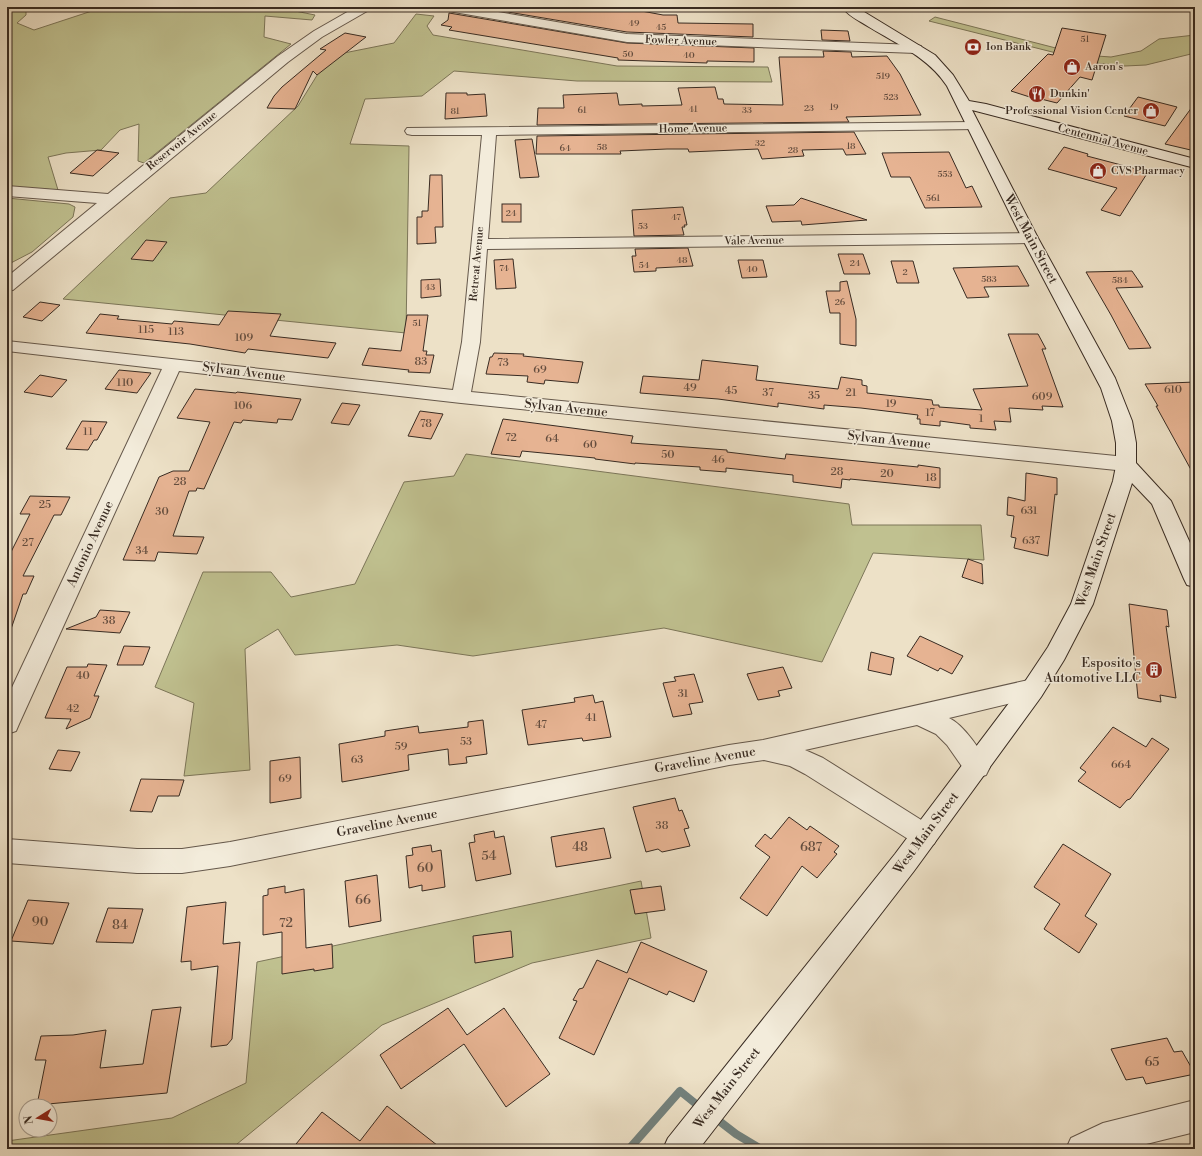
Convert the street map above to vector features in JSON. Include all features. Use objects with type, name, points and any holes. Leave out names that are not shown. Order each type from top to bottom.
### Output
[{"type":"street","name":"Reservoir Avenue","points":[[7,286],[110,199],[300,46],[339,21],[365,7]]},
{"type":"street","name":"Fowler Avenue","points":[[448,7],[627,38],[916,49]]},
{"type":"street","name":"West Main Street","points":[[687,1138],[925,836],[1033,689],[1054,656],[1078,613],[1091,579],[1108,521],[1122,487],[1126,464],[1124,429],[1116,400],[1106,378],[1030,238],[973,126],[964,105],[948,78],[938,64],[848,7]]},
{"type":"street","name":"Centennial Avenue","points":[[964,105],[981,107],[1195,164]]},
{"type":"street","name":"Home Avenue","points":[[412,131],[973,126]]},
{"type":"street","name":"Retreat Avenue","points":[[461,397],[471,342],[489,131]]},
{"type":"street","points":[[7,192],[110,199]]},
{"type":"street","name":"Vale Avenue","points":[[479,244],[1030,238]]},
{"type":"street","name":"Sylvan Avenue","points":[[7,346],[461,397],[1126,464]]},
{"type":"street","name":"Antonio Avenue","points":[[7,724],[173,364]]},
{"type":"street","points":[[1126,464],[1161,501],[1195,579]]},
{"type":"street","name":"Graveline Avenue","points":[[7,851],[137,862],[182,861],[238,853],[721,756],[764,750],[1033,689]]},
{"type":"street","points":[[919,715],[945,727],[956,738],[977,767]]},
{"type":"street","name":"Graveline Avenue","points":[[764,750],[794,757],[814,766],[925,836]]},
{"type":"street","points":[[1082,1149],[1103,1139],[1195,1116]]},
{"type":"green space","points":[[7,7],[26,7],[26,15],[17,23],[34,30],[104,7],[275,7],[315,15],[312,20],[265,16],[264,37],[291,44],[144,163],[138,161],[139,124],[120,130],[101,150],[66,153],[48,157],[58,190],[7,187]]},
{"type":"green space","points":[[416,14],[434,16],[427,26],[433,35],[617,66],[768,67],[772,82],[577,81],[454,71],[422,96],[365,99],[350,144],[409,146],[406,333],[63,299],[170,198],[206,193],[298,106],[329,56],[394,43]]},
{"type":"green space","points":[[935,17],[1083,55],[1111,57],[1141,51],[1159,39],[1195,35],[1195,53],[1146,65],[1125,66],[1096,63],[929,21]]},
{"type":"green space","points":[[7,198],[69,204],[75,207],[73,217],[32,252],[7,265]]},
{"type":"green space","points":[[466,454],[849,504],[852,525],[981,525],[984,560],[873,553],[822,662],[664,628],[473,656],[397,645],[295,655],[278,629],[245,649],[250,770],[184,776],[194,703],[155,687],[203,572],[271,572],[291,597],[355,584],[404,482],[454,476]]},
{"type":"green space","points":[[641,881],[651,938],[532,963],[382,1025],[231,1149],[7,1149],[7,1141],[29,1138],[58,1138],[58,1134],[172,1118],[246,1083],[257,962]]},
{"type":"building","points":[[478,7],[620,7],[663,15],[677,15],[678,23],[753,24],[753,37],[627,32]]},
{"type":"building","points":[[449,13],[627,43],[754,48],[754,62],[707,61],[707,63],[618,60],[618,58],[449,30],[452,27],[441,25],[448,20]]},
{"type":"building","points":[[1062,28],[1106,35],[1092,80],[1080,77],[1057,103],[1036,99],[1011,91],[1048,54],[1053,55]]},
{"type":"building","points":[[821,30],[848,31],[850,41],[822,40]]},
{"type":"building","points":[[345,33],[366,37],[317,75],[313,71],[295,109],[267,108],[274,96],[282,87],[326,50],[320,49]]},
{"type":"building","points":[[823,51],[851,52],[852,57],[887,56],[900,74],[921,115],[846,117],[849,122],[537,125],[538,108],[564,108],[563,95],[617,93],[619,105],[682,105],[678,88],[715,87],[718,99],[723,99],[724,104],[783,105],[779,57],[824,57]]},
{"type":"building","points":[[446,93],[467,93],[467,95],[485,94],[487,116],[445,119]]},
{"type":"building","points":[[1138,97],[1177,107],[1165,126],[1124,116]]},
{"type":"building","points":[[1195,103],[1195,151],[1165,144]]},
{"type":"building","points":[[854,132],[866,154],[846,155],[843,149],[802,150],[804,156],[762,159],[758,149],[689,152],[688,149],[667,149],[620,151],[621,154],[536,154],[537,136]]},
{"type":"building","points":[[532,139],[539,177],[520,178],[515,140]]},
{"type":"building","name":"CVS Pharmacy","points":[[1064,147],[1088,154],[1087,156],[1148,172],[1120,216],[1101,210],[1117,188],[1048,169]]},
{"type":"building","points":[[97,150],[119,153],[93,176],[70,173]]},
{"type":"building","points":[[949,152],[966,188],[972,186],[982,207],[925,208],[910,177],[891,177],[882,153]]},
{"type":"building","points":[[430,175],[442,175],[443,227],[435,227],[436,243],[417,244],[417,217],[422,217],[422,211],[428,211]]},
{"type":"building","points":[[801,198],[867,220],[802,225],[801,221],[772,222],[766,206],[794,205]]},
{"type":"building","points":[[502,204],[521,204],[521,222],[502,222]]},
{"type":"building","points":[[683,207],[687,225],[682,227],[684,235],[634,236],[632,210]]},
{"type":"building","points":[[146,240],[167,242],[153,261],[131,259]]},
{"type":"building","points":[[688,248],[693,266],[656,268],[656,271],[634,272],[632,256],[636,256],[635,249]]},
{"type":"building","points":[[838,254],[863,254],[870,274],[844,274]]},
{"type":"building","points":[[513,259],[516,288],[496,289],[494,260]]},
{"type":"building","points":[[738,260],[763,260],[767,277],[742,278]]},
{"type":"building","points":[[891,261],[913,261],[919,283],[897,283]]},
{"type":"building","points":[[1018,266],[1029,286],[984,287],[989,297],[967,298],[953,268]]},
{"type":"building","points":[[1132,271],[1143,287],[1116,288],[1151,348],[1129,349],[1086,272]]},
{"type":"building","points":[[440,279],[441,296],[421,298],[421,280]]},
{"type":"building","points":[[847,281],[856,319],[856,346],[840,344],[840,313],[830,313],[826,291],[840,291],[840,282]]},
{"type":"building","points":[[40,302],[60,305],[42,321],[23,317]]},
{"type":"building","points":[[228,311],[281,314],[270,336],[336,343],[328,358],[248,349],[245,353],[190,344],[86,333],[100,314],[119,316],[117,319],[172,324],[174,321],[219,325]]},
{"type":"building","points":[[407,315],[428,315],[423,351],[427,351],[426,355],[434,355],[430,373],[408,372],[409,370],[362,365],[369,348],[401,351]]},
{"type":"building","points":[[1008,334],[1038,334],[1046,349],[1042,349],[1063,407],[1042,406],[1043,410],[1009,408],[1011,422],[994,421],[996,430],[970,428],[970,425],[940,421],[940,426],[920,424],[920,419],[917,419],[918,415],[861,408],[824,405],[824,409],[778,403],[778,407],[718,399],[640,393],[643,376],[699,380],[702,360],[758,366],[756,380],[838,389],[841,377],[862,380],[862,385],[867,386],[867,393],[932,400],[933,405],[939,405],[939,407],[982,410],[973,389],[1028,386]]},
{"type":"building","points":[[494,353],[524,354],[523,356],[583,362],[578,383],[545,380],[544,384],[527,382],[528,376],[486,374],[490,357],[492,357]]},
{"type":"building","points":[[119,370],[151,373],[137,393],[105,389]]},
{"type":"building","points":[[40,375],[67,380],[52,397],[24,392]]},
{"type":"building","points":[[1195,382],[1195,477],[1145,384]]},
{"type":"building","points":[[195,389],[301,399],[292,420],[278,419],[277,423],[243,420],[241,423],[234,422],[204,489],[197,488],[196,491],[189,491],[173,536],[204,537],[197,554],[158,552],[155,561],[123,560],[159,477],[173,471],[189,471],[210,422],[177,418]]},
{"type":"building","points":[[342,403],[360,405],[349,425],[331,423]]},
{"type":"building","points":[[420,411],[443,414],[431,439],[408,436]]},
{"type":"building","points":[[503,419],[633,436],[631,443],[727,450],[727,452],[785,459],[786,454],[940,468],[940,488],[842,479],[841,488],[793,482],[793,475],[726,468],[726,472],[700,470],[700,467],[635,464],[595,458],[522,451],[520,457],[491,454]]},
{"type":"building","points":[[82,421],[107,422],[97,440],[94,440],[88,450],[66,449]]},
{"type":"building","points":[[1026,473],[1057,478],[1057,495],[1055,494],[1048,556],[1014,548],[1016,538],[1011,537],[1014,516],[1007,515],[1008,497],[1025,501]]},
{"type":"building","points":[[30,496],[70,497],[61,515],[54,515],[23,576],[34,576],[26,594],[23,594],[10,632],[7,631],[7,560],[30,514],[20,514]]},
{"type":"building","points":[[968,559],[982,564],[983,584],[962,577]]},
{"type":"building","name":"Esposito's Automotive LLC","points":[[1129,604],[1167,610],[1169,627],[1166,626],[1176,698],[1160,695],[1161,702],[1138,698]]},
{"type":"building","points":[[100,610],[130,612],[120,633],[66,629],[96,617]]},
{"type":"building","points":[[920,636],[963,656],[952,674],[940,668],[938,671],[907,656]]},
{"type":"building","points":[[124,646],[150,647],[143,665],[117,665]]},
{"type":"building","points":[[871,652],[894,658],[891,675],[868,670]]},
{"type":"building","points":[[88,664],[107,665],[94,696],[99,696],[90,718],[66,729],[71,719],[45,718],[67,667],[87,667]]},
{"type":"building","points":[[783,667],[792,688],[778,691],[780,696],[758,700],[747,674]]},
{"type":"building","points":[[694,674],[703,702],[689,704],[692,714],[673,717],[663,683],[676,681],[674,677]]},
{"type":"building","points":[[593,695],[595,703],[603,701],[611,737],[583,741],[582,738],[528,745],[522,710],[575,702],[574,698]]},
{"type":"building","points":[[483,720],[487,754],[466,757],[467,763],[449,765],[448,749],[408,755],[409,770],[342,782],[339,744],[385,736],[385,731],[418,726],[419,733],[468,727],[468,722]]},
{"type":"building","points":[[1113,727],[1146,747],[1152,738],[1169,749],[1130,799],[1127,800],[1120,808],[1078,781],[1086,772],[1080,768]]},
{"type":"building","points":[[58,750],[80,752],[71,771],[49,769]]},
{"type":"building","points":[[300,757],[301,798],[270,803],[270,761]]},
{"type":"building","points":[[141,779],[184,780],[179,796],[158,796],[152,812],[130,811]]},
{"type":"building","points":[[675,798],[679,811],[682,810],[689,828],[684,829],[690,846],[662,852],[658,849],[646,852],[633,807]]},
{"type":"building","points":[[789,817],[807,830],[810,826],[839,846],[834,852],[837,854],[817,878],[802,866],[767,916],[740,898],[770,857],[755,846],[765,834],[771,839]]},
{"type":"building","points":[[604,828],[611,858],[556,867],[551,837]]},
{"type":"building","points":[[494,831],[495,838],[504,836],[511,874],[476,881],[469,843],[475,842],[474,835]]},
{"type":"building","points":[[1063,844],[1111,874],[1085,916],[1097,924],[1079,953],[1044,929],[1060,904],[1034,887]]},
{"type":"building","points":[[431,845],[432,852],[441,850],[445,887],[422,891],[422,885],[409,888],[406,856],[413,855],[412,848]]},
{"type":"building","points":[[377,875],[381,921],[349,927],[345,881]]},
{"type":"building","points":[[285,886],[285,893],[304,889],[306,948],[332,944],[333,968],[314,971],[314,969],[282,974],[282,932],[263,935],[263,896],[268,895],[268,889]]},
{"type":"building","points":[[661,886],[665,910],[635,914],[630,890]]},
{"type":"building","points":[[28,900],[69,903],[53,944],[11,941]]},
{"type":"building","points":[[226,902],[223,944],[240,942],[232,1039],[227,1045],[211,1047],[218,966],[191,970],[191,961],[181,962],[187,907]]},
{"type":"building","points":[[108,908],[143,909],[133,943],[96,942]]},
{"type":"building","points":[[511,931],[513,957],[475,963],[473,936]]},
{"type":"building","points":[[641,942],[707,971],[694,1002],[669,991],[667,995],[629,978],[594,1055],[559,1038],[577,1001],[573,1000],[579,989],[583,988],[597,960],[627,973]]},
{"type":"building","points":[[181,1007],[167,1093],[58,1103],[58,1098],[38,1098],[46,1060],[35,1060],[41,1036],[73,1035],[106,1030],[100,1068],[143,1064],[152,1010]]},
{"type":"building","points":[[448,1008],[467,1035],[504,1008],[550,1074],[506,1107],[464,1044],[401,1089],[380,1055]]},
{"type":"building","points":[[1167,1038],[1174,1052],[1182,1051],[1195,1074],[1146,1084],[1143,1077],[1126,1080],[1111,1049]]},
{"type":"building","points":[[387,1106],[442,1149],[292,1149],[322,1112],[360,1141]]},
{"type":"waterway","points":[[629,1149],[680,1091],[701,1108]]},
{"type":"waterway","points":[[714,1117],[736,1134],[761,1149]]},
{"type":"place","name":"Ion Bank","points":[[973,47]]},
{"type":"place","name":"Aaron's","points":[[1072,67]]},
{"type":"place","name":"Dunkin'","points":[[1037,94]]},
{"type":"place","name":"Professional Vision Center","points":[[1151,111]]},
{"type":"place","name":"CVS Pharmacy","points":[[1098,171]]},
{"type":"place","name":"Esposito's Automotive LLC","points":[[1154,670]]}]
